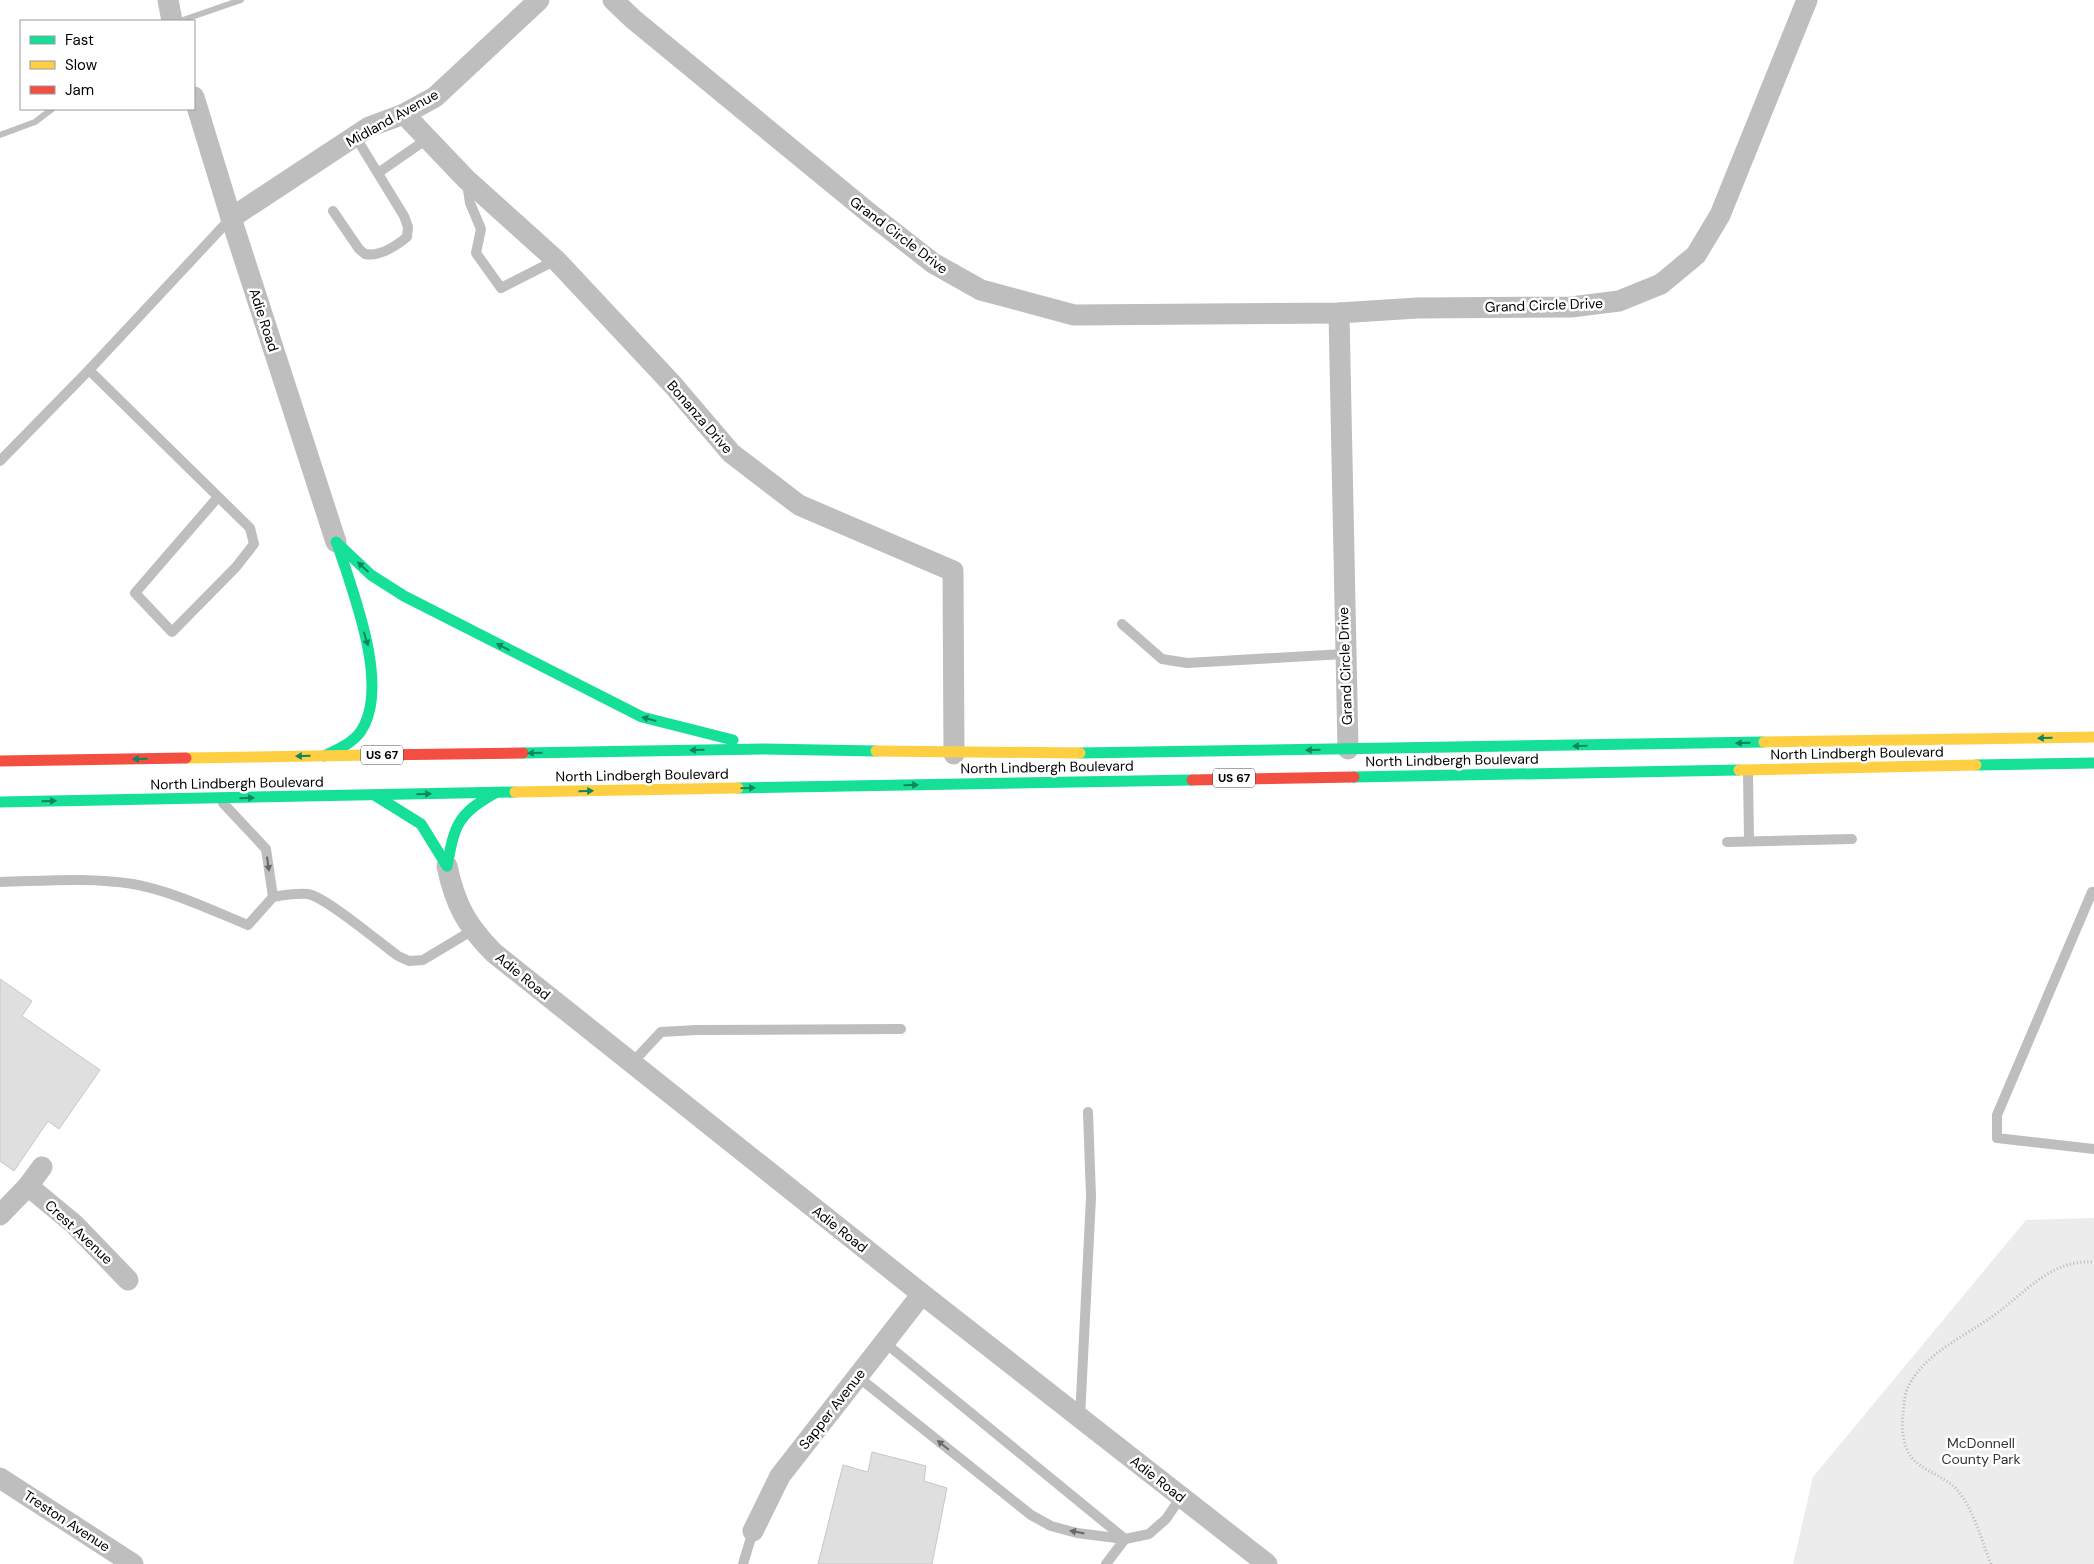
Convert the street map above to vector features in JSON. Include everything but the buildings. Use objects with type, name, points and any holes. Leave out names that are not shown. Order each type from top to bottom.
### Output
[{"type":"highway","points":[[336,542],[372,575],[404,596],[642,717],[764,749]]},
{"type":"highway","points":[[324,756],[342,749],[362,730],[370,710],[373,681],[368,647],[336,542]]},
{"type":"highway","name":"North Lindbergh Boulevard","points":[[0,761],[764,749],[954,754],[1036,754],[2094,737]]},
{"type":"highway","name":"North Lindbergh Boulevard","points":[[0,802],[2094,763]]},
{"type":"highway","points":[[447,866],[455,824],[471,806],[495,793]]},
{"type":"highway","points":[[375,795],[421,824],[447,866]]},
{"type":"street","name":"Midland Avenue","points":[[231,218],[369,127],[404,114],[435,97],[539,0]]},
{"type":"street","name":"Grand Circle Drive","points":[[613,0],[633,19],[869,213],[933,263],[981,290],[1074,315],[1339,312],[1409,308],[1571,306],[1620,301],[1661,284],[1696,255],[1720,215],[1807,0]]},
{"type":"street","name":"Adie Road","points":[[195,100],[231,218],[336,542]]},
{"type":"street","name":"Bonanza Drive","points":[[404,114],[466,179],[556,260],[673,385],[731,454],[799,505],[953,571],[954,754]]},
{"type":"street","name":"Grand Circle Drive","points":[[1339,312],[1344,654],[1348,750]]},
{"type":"street","name":"Adie Road","points":[[447,866],[456,902],[473,930],[494,953],[631,1064],[1080,1419],[1267,1564]]},
{"type":"street","points":[[0,1215],[28,1186],[42,1167]]},
{"type":"street","name":"Crest Avenue","points":[[28,1186],[74,1224],[128,1280]]},
{"type":"street","name":"Sapper Avenue","points":[[753,1531],[780,1476],[922,1294]]},
{"type":"street","name":"Treston Avenue","points":[[0,1478],[133,1564]]},
{"type":"lane","points":[[333,210],[359,249],[365,254],[378,254],[407,237],[408,227],[404,216],[355,136]]},
{"type":"lane","points":[[378,173],[427,138]]},
{"type":"lane","points":[[466,179],[470,203],[481,229],[476,253],[501,288],[556,260]]},
{"type":"lane","points":[[0,461],[231,218]]},
{"type":"lane","points":[[88,370],[250,528],[254,544],[236,567],[172,632],[135,593],[218,497]]},
{"type":"lane","points":[[1122,624],[1162,659],[1186,663],[1344,654]]},
{"type":"lane","points":[[1748,770],[1749,841]]},
{"type":"lane","points":[[219,799],[266,849],[273,897]]},
{"type":"lane","points":[[1727,842],[1852,840]]},
{"type":"lane","points":[[0,882],[74,880],[134,885],[156,890],[248,924],[273,897],[309,894],[324,901],[398,956],[409,961],[423,960],[473,930]]},
{"type":"lane","points":[[2094,892],[2092,892],[1997,1115],[1997,1138],[2094,1149]]},
{"type":"lane","points":[[631,1064],[661,1032],[696,1030],[901,1029]]},
{"type":"lane","points":[[1080,1419],[1091,1197],[1088,1112]]},
{"type":"lane","points":[[884,1342],[1126,1539]]},
{"type":"lane","points":[[857,1376],[1031,1515],[1051,1526],[1077,1533],[1126,1539],[1149,1534],[1166,1519],[1181,1497]]},
{"type":"lane","points":[[744,1564],[753,1531]]},
{"type":"lane","points":[[1106,1564],[1126,1539]]},
{"type":"path","points":[[1991,1564],[1971,1512],[1958,1490],[1912,1458],[1904,1440],[1901,1423],[1906,1393],[1919,1368],[1937,1352],[2007,1306],[2036,1281],[2064,1264],[2083,1261],[2094,1262]]},
{"type":"green space","name":"McDonnell County Park","points":[[2094,1218],[2094,1564],[1793,1564],[1813,1477],[2026,1220]]},
{"type":"waterway","points":[[183,20],[241,0]]},
{"type":"waterway","points":[[0,135],[35,122],[51,110]]},
{"type":"traffic: fast","points":[[336,542],[371,575],[404,596],[642,717],[733,740]]},
{"type":"traffic: fast","points":[[324,756],[349,743],[361,731],[369,712],[372,689],[371,664],[366,638],[337,543]]},
{"type":"traffic: fast","points":[[1080,753],[1764,742]]},
{"type":"traffic: fast","points":[[523,753],[764,749],[876,751]]},
{"type":"traffic: fast","points":[[1976,765],[2094,763]]},
{"type":"traffic: fast","points":[[1354,777],[1739,770]]},
{"type":"traffic: fast","points":[[738,788],[1192,780]]},
{"type":"traffic: fast","points":[[0,802],[515,792]]},
{"type":"traffic: fast","points":[[447,866],[453,840],[460,822],[473,808],[495,793]]},
{"type":"traffic: fast","points":[[376,796],[421,824],[447,866]]},
{"type":"traffic: slow","points":[[1764,742],[2094,737]]},
{"type":"traffic: slow","points":[[876,751],[1080,753]]},
{"type":"traffic: slow","points":[[186,758],[373,755]]},
{"type":"traffic: slow","points":[[1739,770],[1976,765]]},
{"type":"traffic: slow","points":[[515,792],[738,788]]},
{"type":"traffic: jam","points":[[373,755],[523,753]]},
{"type":"traffic: jam","points":[[0,761],[186,758]]},
{"type":"traffic: jam","points":[[1192,780],[1354,777]]}]
